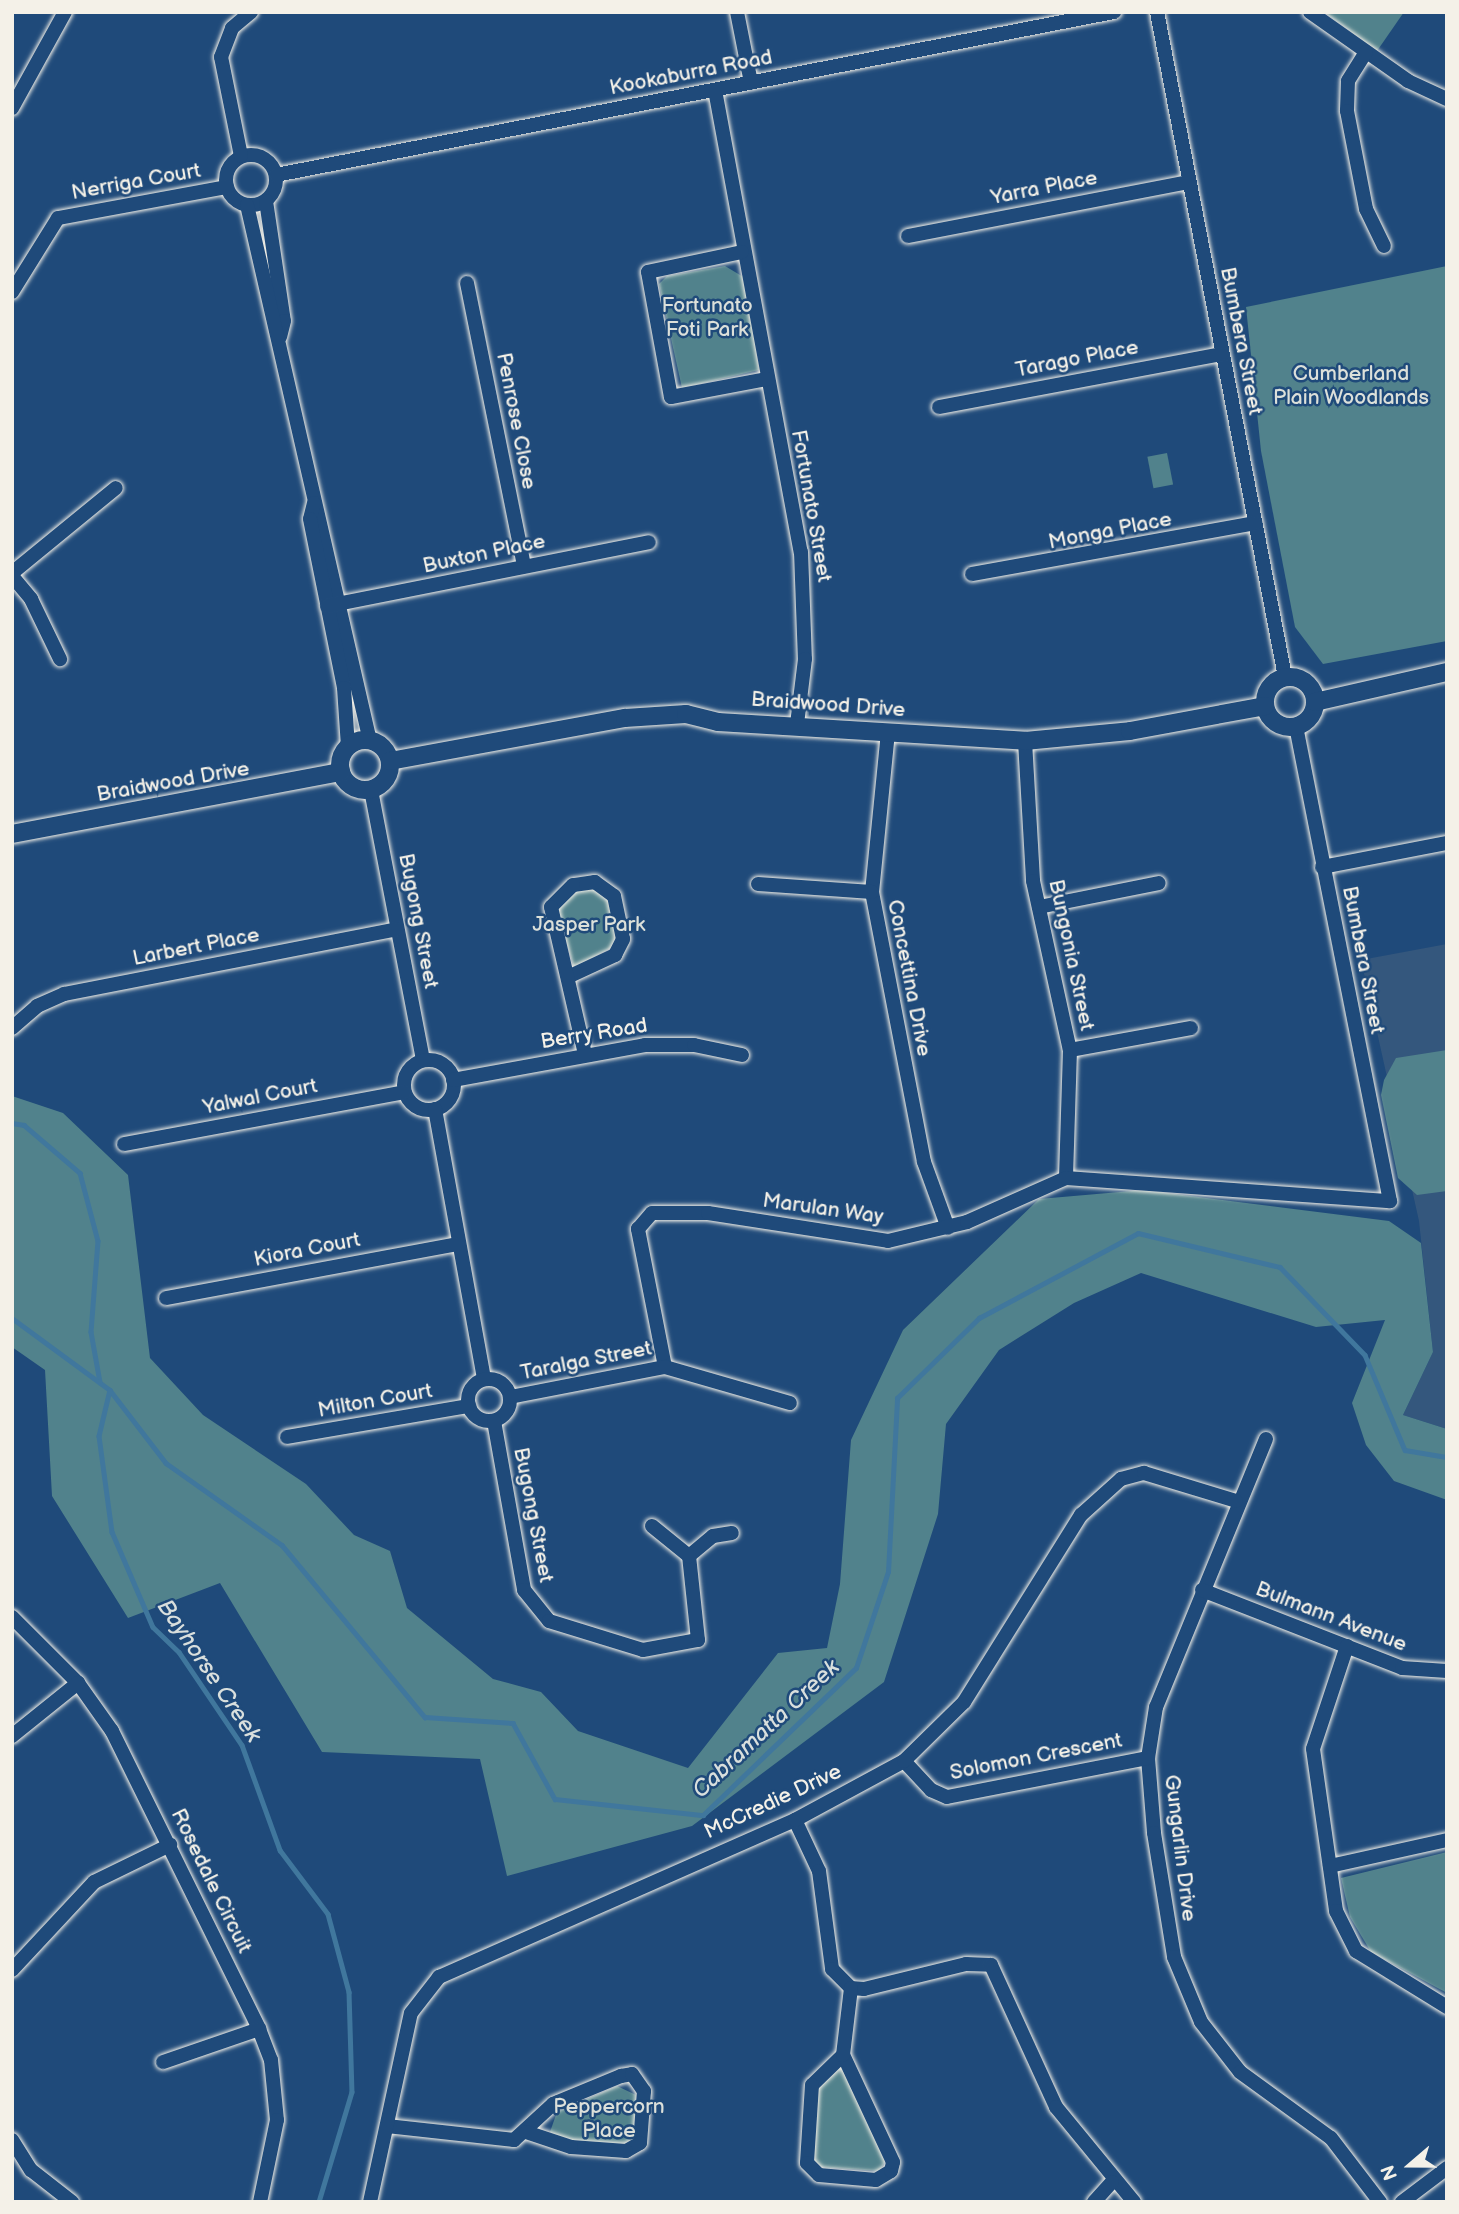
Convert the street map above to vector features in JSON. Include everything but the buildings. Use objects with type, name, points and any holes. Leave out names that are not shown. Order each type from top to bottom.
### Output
[{"type":"street","points":[[12,108],[65,12]]},
{"type":"street","points":[[241,156],[221,57],[232,28],[251,12]]},
{"type":"street","points":[[737,12],[751,83]]},
{"type":"street","name":"Kookaburra Road","points":[[276,175],[1115,12]]},
{"type":"street","name":"Bumbera Street","points":[[1157,12],[1285,677]]},
{"type":"street","points":[[1310,12],[1366,52],[1447,99]]},
{"type":"street","points":[[1366,52],[1348,81],[1347,111],[1366,209],[1384,246]]},
{"type":"street","name":"Fortunato Street","points":[[715,90],[742,253],[801,552],[805,659],[797,724]]},
{"type":"street","points":[[241,156],[267,160],[276,175],[266,201],[284,321],[280,337]]},
{"type":"street","points":[[241,156],[228,169],[227,187],[247,205],[280,337],[333,605],[348,747],[341,772],[349,785],[372,790],[388,776],[390,761],[370,741],[333,605]]},
{"type":"street","name":"Yarra Place","points":[[908,236],[1189,182]]},
{"type":"street","name":"Nerriga Court","points":[[12,292],[58,218],[227,187]]},
{"type":"street","points":[[247,205],[266,201]]},
{"type":"street","points":[[742,253],[648,272],[671,397],[767,379]]},
{"type":"street","name":"Penrose Close","points":[[467,283],[524,566]]},
{"type":"street","name":"Tarago Place","points":[[939,407],[1222,354]]},
{"type":"street","points":[[60,659],[32,599],[12,574],[116,488]]},
{"type":"street","name":"Monga Place","points":[[972,574],[1255,523]]},
{"type":"street","name":"Buxton Place","points":[[333,605],[649,542]]},
{"type":"street","points":[[1315,702],[1447,672]]},
{"type":"street","points":[[1285,677],[1306,682],[1315,702],[1310,718],[1296,727],[1279,725],[1265,705],[1268,691],[1285,677]]},
{"type":"street","name":"Braidwood Drive","points":[[390,761],[625,718],[686,714],[718,722],[797,724],[1026,741],[1130,731],[1265,705]]},
{"type":"street","name":"Bumbera Street","points":[[1296,727],[1390,1201]]},
{"type":"street","name":"Concettina Drive","points":[[888,732],[872,892],[924,1162],[948,1228]]},
{"type":"street","points":[[348,747],[370,741]]},
{"type":"street","name":"Bungonia Street","points":[[1026,741],[1028,841],[1039,907],[1070,1050],[1066,1178]]},
{"type":"street","name":"Braidwood Drive","points":[[12,834],[341,772]]},
{"type":"street","name":"Bugong Street","points":[[372,790],[422,1060]]},
{"type":"street","points":[[1322,867],[1447,843]]},
{"type":"street","points":[[570,976],[615,955],[623,939],[614,896],[595,882],[573,885],[551,906],[570,976],[585,1054]]},
{"type":"street","points":[[1039,907],[1159,883]]},
{"type":"street","points":[[758,884],[872,892]]},
{"type":"street","name":"Larbert Place","points":[[12,1028],[37,1006],[64,994],[397,929]]},
{"type":"street","points":[[1070,1050],[1191,1028]]},
{"type":"street","name":"Berry Road","points":[[453,1080],[585,1054],[672,1045],[742,1055]]},
{"type":"street","points":[[422,1060],[447,1067],[453,1080],[451,1097],[435,1110],[417,1107],[404,1091],[407,1071],[422,1060]]},
{"type":"street","name":"Yalwal Court","points":[[124,1144],[404,1091]]},
{"type":"street","points":[[435,1110],[457,1244],[484,1379]]},
{"type":"street","name":"Marulan Way","points":[[665,1367],[638,1228],[646,1215],[708,1213],[888,1241],[948,1228],[1066,1178],[1390,1201]]},
{"type":"street","name":"Kiora Court","points":[[166,1298],[457,1244]]},
{"type":"street","name":"Taralga Street","points":[[510,1396],[665,1367],[790,1403]]},
{"type":"street","points":[[484,1379],[505,1385],[510,1396],[508,1410],[494,1421],[479,1419],[469,1406],[471,1389],[484,1379]]},
{"type":"street","name":"Milton Court","points":[[287,1437],[469,1406]]},
{"type":"street","name":"Bugong Street","points":[[494,1421],[524,1590],[549,1621],[643,1650],[698,1640],[689,1556]]},
{"type":"street","name":"Gungarlin Drive","points":[[1266,1439],[1236,1501],[1156,1707],[1148,1758],[1174,1957],[1201,2022],[1240,2072],[1338,2145],[1380,2202]]},
{"type":"street","name":"McCredie Drive","points":[[370,2202],[411,2013],[439,1978],[795,1819],[904,1761],[964,1702],[1081,1515],[1121,1479],[1144,1473],[1236,1501]]},
{"type":"street","points":[[652,1526],[689,1556],[713,1536],[732,1533]]},
{"type":"street","name":"Bulmann Avenue","points":[[1202,1590],[1402,1668],[1447,1671]]},
{"type":"street","name":"Rosedale Circuit","points":[[12,1617],[78,1683],[112,1731],[259,2029],[271,2060],[277,2120],[260,2202]]},
{"type":"street","points":[[1347,1646],[1312,1749],[1330,1866],[1348,1941],[1366,1959],[1447,2007]]},
{"type":"street","points":[[12,1737],[78,1683]]},
{"type":"street","name":"Solomon Crescent","points":[[904,1761],[931,1790],[947,1797],[1148,1758]]},
{"type":"street","points":[[795,1819],[819,1871],[829,1962],[851,1988],[843,2054],[890,2149],[891,2171],[876,2180],[819,2175],[807,2163],[812,2085],[843,2054]]},
{"type":"street","points":[[1330,1866],[1447,1840]]},
{"type":"street","points":[[12,1970],[94,1882],[170,1845]]},
{"type":"street","points":[[851,1988],[966,1964],[991,1965],[1050,2097],[1112,2182],[1134,2202]]},
{"type":"street","points":[[163,2062],[259,2029]]},
{"type":"street","points":[[387,2126],[502,2140],[526,2132],[554,2104],[621,2076],[632,2074],[644,2091],[640,2143],[626,2151],[572,2147],[526,2132]]},
{"type":"street","points":[[12,2140],[31,2169],[72,2202]]},
{"type":"street","points":[[1402,2202],[1447,2168]]},
{"type":"street","points":[[1094,2202],[1112,2182]]},
{"type":"shaded area","points":[[1447,944],[1447,1429],[1403,1415],[1433,1352],[1419,1221],[1361,960]]},
{"type":"green space","points":[[1324,12],[1404,12],[1377,51]]},
{"type":"green space","name":"Fortunato Foti Park","points":[[725,266],[745,278],[759,370],[682,388],[659,284],[667,276]]},
{"type":"green space","name":"Cumberland Plain Woodlands","points":[[1447,266],[1447,641],[1323,664],[1295,627],[1261,451],[1246,307]]},
{"type":"green space","points":[[1167,453],[1173,484],[1153,488],[1147,457]]},
{"type":"green space","name":"Jasper Park","points":[[589,885],[612,902],[616,945],[574,968],[557,910],[561,898]]},
{"type":"green space","points":[[1447,1050],[1447,1191],[1417,1195],[1398,1178],[1381,1095],[1384,1080],[1396,1058]]},
{"type":"green space","points":[[12,1096],[63,1113],[128,1175],[150,1358],[203,1415],[306,1484],[354,1535],[390,1551],[407,1608],[493,1679],[541,1692],[578,1731],[688,1768],[778,1653],[827,1648],[840,1584],[851,1440],[903,1330],[1039,1199],[1143,1190],[1389,1221],[1421,1243],[1433,1352],[1403,1415],[1447,1429],[1447,1500],[1394,1481],[1366,1445],[1352,1403],[1385,1320],[1316,1327],[1141,1273],[1074,1303],[999,1350],[946,1424],[938,1514],[884,1682],[692,1826],[507,1876],[480,1759],[322,1752],[220,1583],[128,1618],[52,1496],[45,1370],[12,1347]]},
{"type":"green space","points":[[1447,1852],[1447,1993],[1371,1952],[1350,1917],[1341,1878]]},
{"type":"green space","points":[[842,2064],[886,2159],[880,2171],[817,2167],[811,2159],[818,2083]]},
{"type":"green space","name":"Peppercorn Place","points":[[617,2086],[636,2095],[637,2128],[627,2145],[561,2139],[550,2132],[557,2112]]},
{"type":"waterway","points":[[12,1123],[24,1125],[80,1173],[98,1241],[91,1332],[100,1382]]},
{"type":"waterway","name":"Cabramatta Creek","points":[[12,1318],[110,1390],[166,1463],[282,1545],[425,1717],[513,1723],[555,1799],[703,1815],[856,1668],[888,1572],[897,1398],[979,1318],[1138,1233],[1280,1267],[1365,1355],[1405,1450],[1447,1457]]},
{"type":"waterway","name":"Bayhorse Creek","points":[[110,1390],[99,1436],[112,1532],[153,1627],[179,1652],[242,1745],[280,1850],[328,1914],[349,1992],[352,2092],[319,2202]]}]
